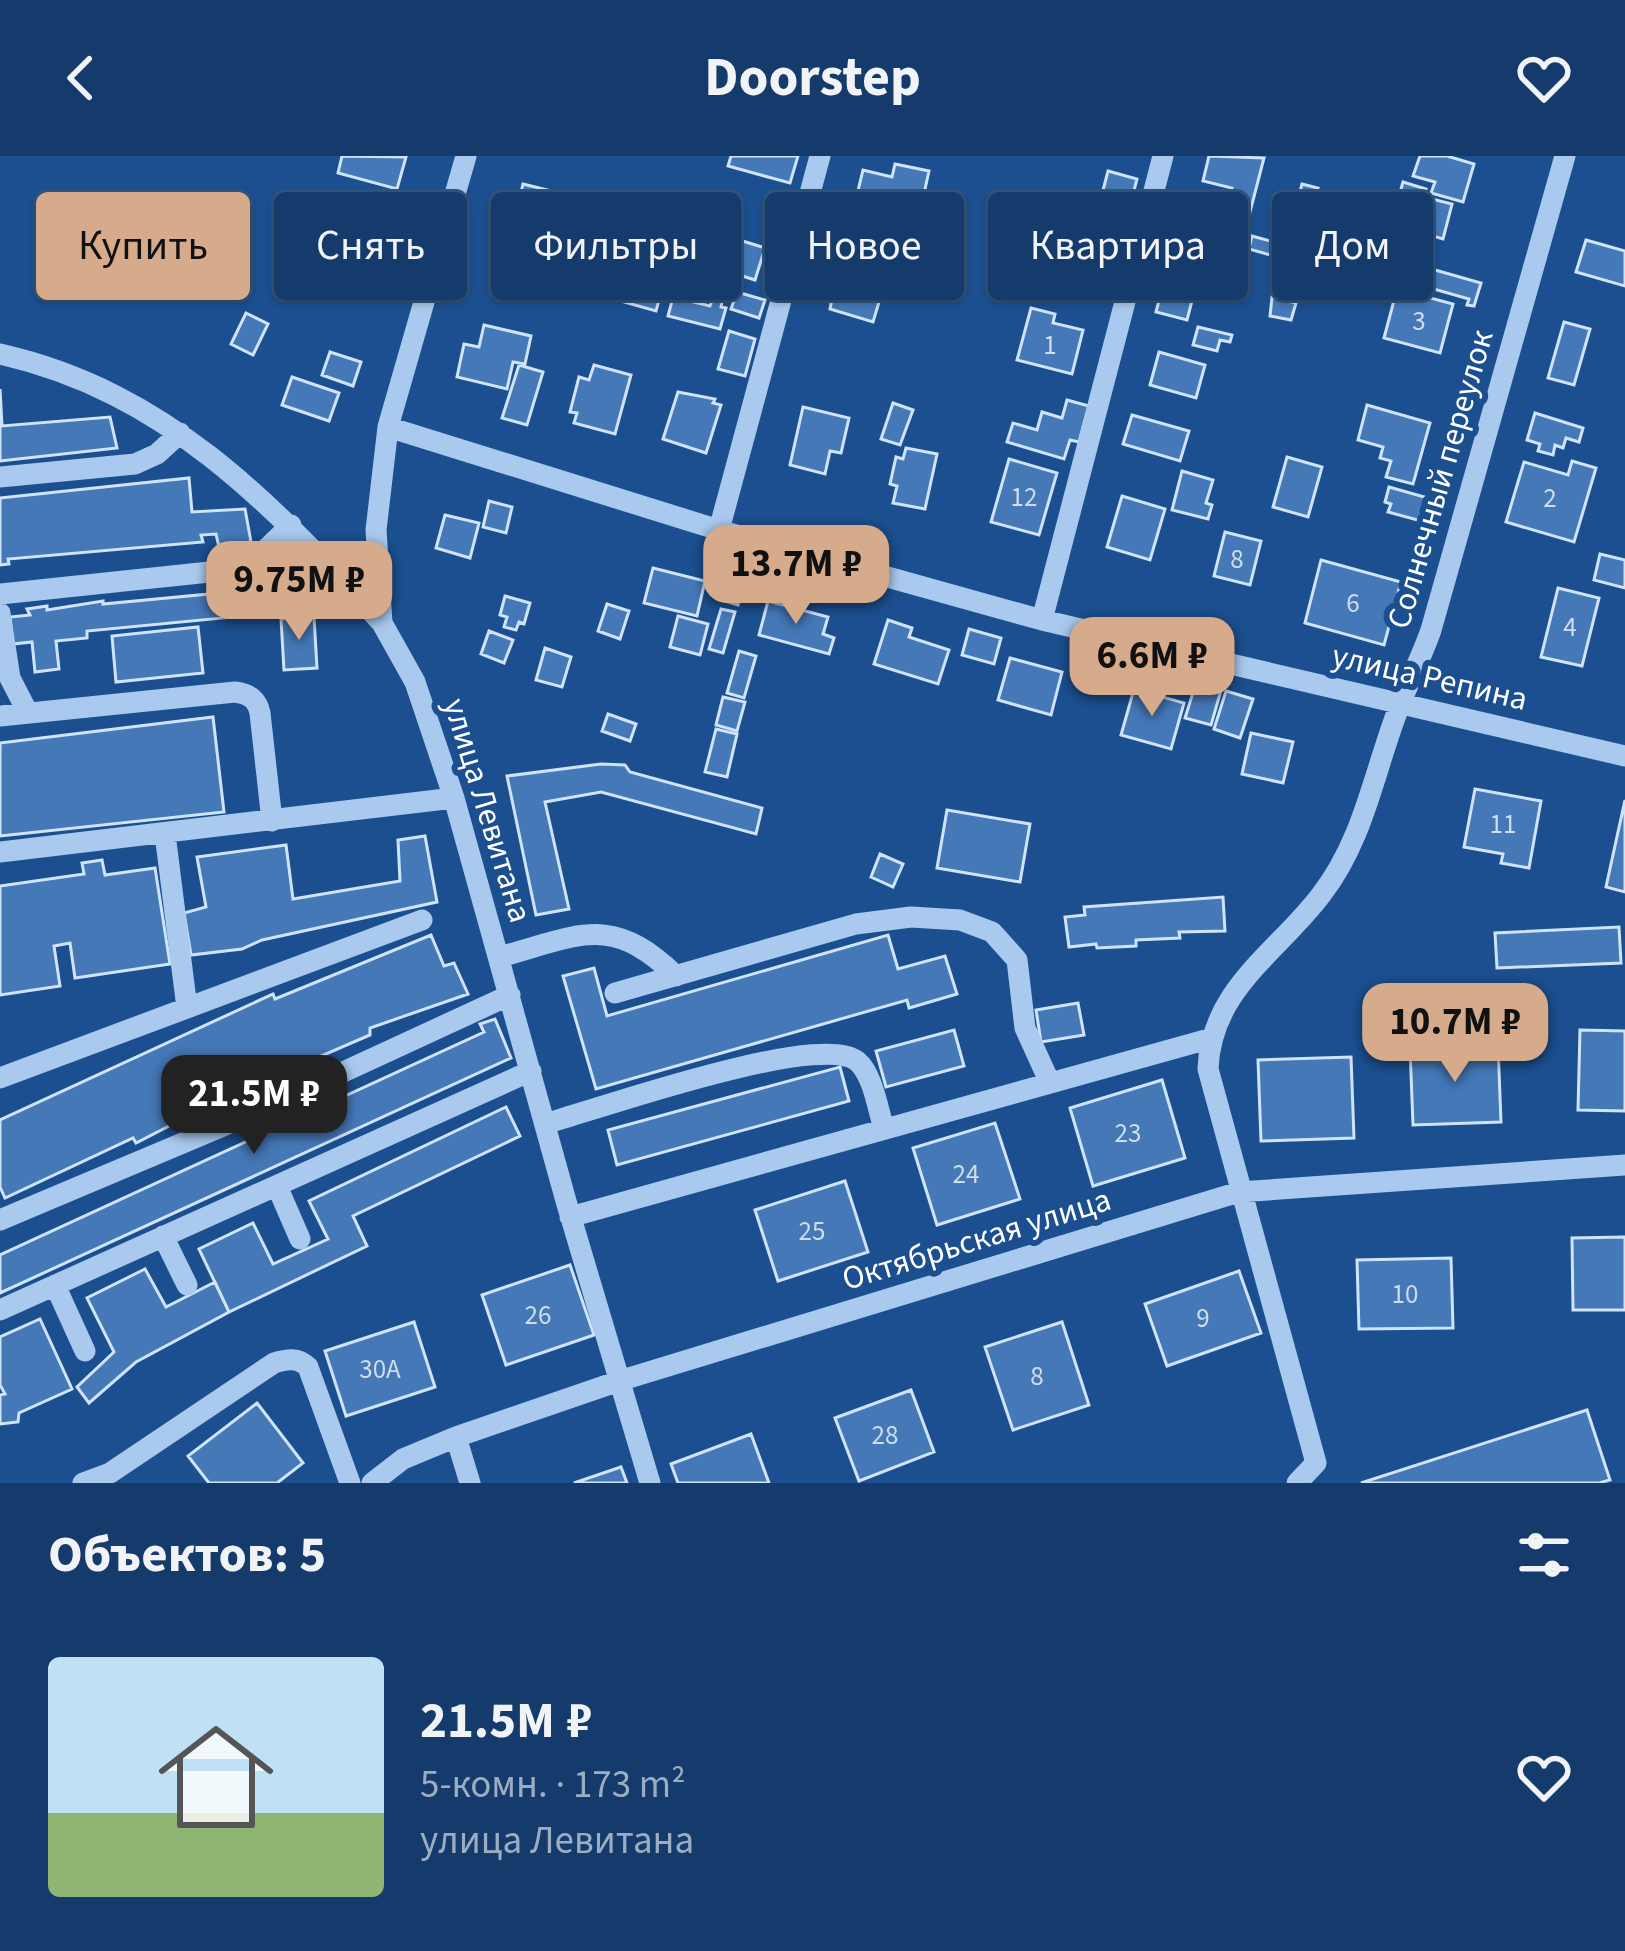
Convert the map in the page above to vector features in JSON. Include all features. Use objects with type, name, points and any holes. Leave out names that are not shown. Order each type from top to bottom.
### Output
[{"type":"street","name":"улица Левитана","points":[[466,156],[388,427],[376,530],[382,623],[415,682],[454,798],[570,1217],[650,1483]]},
{"type":"street","points":[[719,530],[820,156]]},
{"type":"street","points":[[1042,620],[1163,156]]},
{"type":"street","name":"Солнечный переулок","points":[[1298,1483],[1316,1463],[1208,1069],[1212,1037],[1240,981],[1319,898],[1349,854],[1400,703],[1432,630],[1564,156]]},
{"type":"street","points":[[0,354],[53,366],[163,419],[291,525],[382,623]]},
{"type":"street","name":"улица Репина","points":[[388,427],[719,530],[1042,620],[1625,756]]},
{"type":"street","points":[[0,477],[135,464],[157,454],[180,433]]},
{"type":"street","points":[[0,594],[219,571],[257,558],[291,525]]},
{"type":"street","points":[[0,613],[10,678],[28,713]]},
{"type":"street","points":[[0,716],[235,692],[248,695],[260,713],[272,821]]},
{"type":"street","points":[[0,853],[454,798]]},
{"type":"street","points":[[165,834],[187,1008]]},
{"type":"street","points":[[615,993],[856,924],[911,917],[960,920],[992,932],[1017,960],[1025,1028],[1049,1083]]},
{"type":"street","points":[[0,1078],[422,920]]},
{"type":"street","points":[[499,957],[577,936],[615,934],[642,946],[676,976]]},
{"type":"street","points":[[0,1220],[261,1110],[510,995]]},
{"type":"street","points":[[570,1217],[1212,1037]]},
{"type":"street","points":[[545,1124],[764,1061],[825,1052],[857,1061],[866,1072],[884,1129]]},
{"type":"street","points":[[0,1310],[531,1071]]},
{"type":"street","name":"Октябрьская улица","points":[[371,1483],[404,1459],[456,1437],[619,1381],[1239,1192],[1625,1165]]},
{"type":"street","points":[[277,1186],[300,1239]]},
{"type":"street","points":[[164,1236],[187,1285]]},
{"type":"street","points":[[55,1285],[85,1351]]},
{"type":"street","points":[[83,1483],[110,1472],[221,1396],[286,1359],[308,1367],[350,1483]]},
{"type":"street","points":[[456,1437],[470,1483]]},
{"type":"building","points":[[342,156],[406,157],[397,189],[338,173]]},
{"type":"building","points":[[731,156],[798,156],[790,183],[728,166]]},
{"type":"building","points":[[1209,156],[1264,158],[1249,216],[1248,192],[1231,192],[1232,188],[1203,181]]},
{"type":"building","points":[[1420,156],[1447,156],[1474,164],[1463,202],[1433,194],[1435,182],[1413,176]]},
{"type":"building","points":[[895,164],[929,171],[924,192],[858,192],[863,170],[892,177]]},
{"type":"building","points":[[1108,171],[1137,179],[1134,192],[1102,192]]},
{"type":"building","points":[[1403,182],[1426,189],[1425,192],[1400,192]]},
{"type":"building","points":[[523,184],[556,192],[521,192]]},
{"type":"building","points":[[1302,184],[1318,188],[1317,192],[1300,192]]},
{"type":"building","points":[[1433,199],[1452,204],[1443,239],[1433,236]]},
{"type":"building","points":[[1252,236],[1272,241],[1272,255],[1249,249]]},
{"type":"building","points":[[1586,240],[1625,251],[1625,286],[1576,272]]},
{"type":"building","points":[[741,241],[765,248],[755,280],[741,276]]},
{"type":"building","points":[[1433,269],[1481,283],[1474,306],[1467,305],[1469,299],[1433,289]]},
{"type":"building","points":[[741,293],[765,300],[759,318],[731,309],[734,300],[741,300]]},
{"type":"building","points":[[1272,297],[1296,303],[1291,320],[1270,316]]},
{"type":"building","points":[[1433,299],[1453,304],[1440,353],[1384,338],[1394,300]]},
{"type":"building","points":[[617,300],[659,300],[656,311]]},
{"type":"building","points":[[672,300],[710,306],[712,300],[726,308],[720,329],[668,316]]},
{"type":"building","points":[[832,300],[880,300],[873,322],[830,309]]},
{"type":"building","points":[[1159,300],[1192,300],[1187,320],[1156,312]]},
{"type":"building","points":[[1031,308],[1055,314],[1053,323],[1083,330],[1072,374],[1017,360]]},
{"type":"building","points":[[246,313],[268,324],[253,355],[231,344]]},
{"type":"building","points":[[1564,322],[1590,329],[1574,385],[1548,378]]},
{"type":"building","points":[[484,325],[531,336],[525,364],[513,362],[507,389],[457,377],[464,344],[479,347]]},
{"type":"building","points":[[1198,327],[1232,335],[1230,342],[1220,340],[1217,351],[1193,345]]},
{"type":"building","points":[[729,331],[755,339],[745,376],[718,369]]},
{"type":"building","points":[[330,352],[361,362],[353,386],[322,375]]},
{"type":"building","points":[[1159,352],[1205,365],[1196,398],[1150,385]]},
{"type":"building","points":[[519,365],[543,372],[527,425],[502,418]]},
{"type":"building","points":[[594,365],[631,375],[615,434],[574,423],[577,413],[570,412],[579,377],[589,380]]},
{"type":"building","points":[[292,377],[339,393],[329,421],[282,405]]},
{"type":"building","points":[[0,389],[2,426],[110,417],[117,448],[0,461]]},
{"type":"building","points":[[678,392],[715,399],[713,403],[721,405],[706,453],[663,439]]},
{"type":"building","points":[[1067,400],[1089,406],[1079,442],[1070,440],[1064,459],[1007,442],[1013,423],[1037,430],[1042,412],[1062,418]]},
{"type":"building","points":[[893,403],[913,410],[900,445],[881,439]]},
{"type":"building","points":[[1367,405],[1430,423],[1413,484],[1386,477],[1391,461],[1380,458],[1383,447],[1358,440]]},
{"type":"building","points":[[803,407],[849,418],[841,453],[830,451],[825,474],[790,465]]},
{"type":"building","points":[[1535,413],[1583,428],[1579,442],[1566,438],[1563,448],[1555,445],[1553,455],[1538,451],[1540,444],[1527,440]]},
{"type":"building","points":[[1132,415],[1189,431],[1180,461],[1123,444]]},
{"type":"building","points":[[906,448],[937,454],[925,509],[893,503],[897,486],[890,484],[896,457],[903,459]]},
{"type":"building","points":[[1287,457],[1322,467],[1308,517],[1273,507]]},
{"type":"building","points":[[1009,459],[1057,473],[1039,535],[991,522]]},
{"type":"building","points":[[1572,461],[1596,468],[1574,542],[1506,522],[1524,462],[1568,475]]},
{"type":"building","points":[[1182,471],[1213,480],[1206,503],[1212,505],[1208,519],[1172,510]]},
{"type":"building","points":[[189,478],[192,512],[245,509],[251,542],[219,547],[216,534],[201,535],[203,542],[8,559],[9,564],[0,565],[0,498]]},
{"type":"building","points":[[1389,487],[1428,498],[1421,521],[1388,512]]},
{"type":"building","points":[[1122,496],[1165,509],[1150,560],[1107,547]]},
{"type":"building","points":[[489,501],[512,507],[506,533],[483,527]]},
{"type":"building","points":[[445,515],[479,523],[470,558],[436,548]]},
{"type":"building","points":[[1225,532],[1261,541],[1250,585],[1214,576]]},
{"type":"building","points":[[1600,554],[1625,560],[1625,588],[1594,580]]},
{"type":"building","points":[[1321,560],[1401,582],[1384,645],[1305,623]]},
{"type":"building","points":[[727,563],[748,569],[738,605],[717,599]]},
{"type":"building","points":[[653,568],[705,581],[697,616],[644,603]]},
{"type":"building","points":[[1558,588],[1599,598],[1582,666],[1541,657]]},
{"type":"building","points":[[252,590],[254,615],[87,631],[87,638],[56,641],[59,669],[35,672],[32,642],[13,644],[10,617],[30,615],[27,609]]},
{"type":"building","points":[[505,596],[530,603],[524,624],[519,622],[516,630],[504,627],[507,617],[500,615]]},
{"type":"building","points":[[768,601],[828,617],[823,634],[834,638],[829,654],[759,635]]},
{"type":"building","points":[[607,604],[629,611],[620,639],[598,631]]},
{"type":"building","points":[[721,609],[735,612],[723,653],[709,649]]},
{"type":"building","points":[[678,616],[708,624],[700,655],[670,647]]},
{"type":"building","points":[[314,617],[317,668],[284,670],[281,619]]},
{"type":"building","points":[[888,620],[912,628],[909,637],[949,650],[938,684],[874,664]]},
{"type":"building","points":[[198,627],[203,673],[116,682],[112,636]]},
{"type":"building","points":[[969,629],[1001,638],[994,664],[962,655]]},
{"type":"building","points":[[489,631],[513,640],[504,663],[481,654]]},
{"type":"building","points":[[545,648],[571,657],[562,687],[536,680]]},
{"type":"building","points":[[739,651],[756,656],[744,698],[727,693]]},
{"type":"building","points":[[1010,658],[1062,672],[1051,715],[998,700]]},
{"type":"building","points":[[1197,680],[1222,687],[1211,725],[1185,718]]},
{"type":"building","points":[[1134,689],[1184,703],[1171,749],[1121,735]]},
{"type":"building","points":[[1226,691],[1253,699],[1240,738],[1214,729]]},
{"type":"building","points":[[723,697],[745,702],[737,731],[716,725]]},
{"type":"building","points":[[608,714],[636,724],[630,741],[602,731]]},
{"type":"building","points":[[213,717],[224,812],[0,836],[0,743]]},
{"type":"building","points":[[716,729],[737,734],[727,777],[705,772]]},
{"type":"building","points":[[1251,733],[1293,742],[1283,783],[1242,774]]},
{"type":"building","points":[[625,765],[630,772],[762,808],[756,834],[601,792],[545,802],[569,909],[536,915],[507,776]]},
{"type":"building","points":[[1475,789],[1541,801],[1529,868],[1501,863],[1503,854],[1464,847]]},
{"type":"building","points":[[1625,800],[1625,892],[1606,887]]},
{"type":"building","points":[[947,810],[1030,824],[1020,882],[937,868]]},
{"type":"building","points":[[425,836],[437,902],[262,940],[242,949],[191,955],[184,913],[206,907],[197,857],[286,845],[293,899],[400,881],[398,840]]},
{"type":"building","points":[[880,854],[903,864],[893,887],[871,877]]},
{"type":"building","points":[[102,860],[105,875],[155,868],[170,964],[75,978],[70,943],[54,946],[60,986],[0,995],[0,886],[84,874],[82,863]]},
{"type":"building","points":[[1223,897],[1225,931],[1179,932],[1180,938],[1136,940],[1136,946],[1069,947],[1065,917],[1085,915],[1084,907]]},
{"type":"building","points":[[1619,927],[1621,963],[1497,968],[1495,933]]},
{"type":"building","points":[[431,935],[444,966],[454,963],[468,994],[370,1028],[370,1035],[289,1070],[286,1062],[262,1070],[266,1076],[136,1143],[133,1138],[5,1198],[0,1187],[0,1120],[273,994],[275,999]]},
{"type":"building","points":[[888,935],[898,969],[945,956],[957,994],[909,1008],[907,1000],[596,1089],[563,976],[594,968],[607,1016]]},
{"type":"building","points":[[1078,1003],[1084,1035],[1041,1042],[1036,1010]]},
{"type":"building","points":[[495,1019],[511,1058],[0,1293],[0,1255],[484,1032],[480,1024]]},
{"type":"building","points":[[954,1030],[964,1066],[886,1087],[876,1051]]},
{"type":"building","points":[[1580,1030],[1625,1031],[1625,1111],[1578,1110]]},
{"type":"building","points":[[1498,1045],[1501,1122],[1413,1125],[1410,1048]]},
{"type":"building","points":[[1351,1057],[1354,1138],[1261,1141],[1258,1060]]},
{"type":"building","points":[[840,1067],[849,1101],[617,1165],[608,1130]]},
{"type":"building","points":[[1162,1080],[1185,1158],[1093,1186],[1070,1108]]},
{"type":"building","points":[[506,1107],[520,1136],[353,1216],[367,1246],[229,1312],[199,1249],[253,1223],[273,1264],[328,1239],[309,1201]]},
{"type":"building","points":[[995,1123],[1020,1199],[937,1225],[913,1148]]},
{"type":"building","points":[[845,1181],[868,1252],[778,1281],[755,1210]]},
{"type":"building","points":[[1625,1237],[1625,1310],[1573,1310],[1572,1238]]},
{"type":"building","points":[[1451,1258],[1453,1328],[1359,1329],[1357,1260]]},
{"type":"building","points":[[570,1265],[594,1335],[506,1365],[482,1295]]},
{"type":"building","points":[[145,1269],[166,1307],[215,1282],[229,1312],[136,1362],[89,1403],[77,1387],[114,1352],[87,1298]]},
{"type":"building","points":[[1239,1271],[1261,1333],[1167,1366],[1145,1304]]},
{"type":"building","points":[[40,1319],[72,1389],[19,1413],[18,1422],[0,1424],[0,1395],[5,1394],[0,1385],[0,1337]]},
{"type":"building","points":[[414,1322],[435,1387],[346,1416],[325,1351]]},
{"type":"building","points":[[1062,1322],[1089,1405],[1013,1430],[985,1347]]},
{"type":"building","points":[[911,1390],[934,1452],[859,1481],[835,1418]]},
{"type":"building","points":[[257,1403],[303,1463],[277,1483],[209,1483],[188,1456]]},
{"type":"building","points":[[1587,1410],[1610,1480],[1361,1483]]},
{"type":"building","points":[[751,1434],[769,1483],[678,1483],[671,1464]]},
{"type":"building","points":[[621,1467],[627,1483],[574,1483]]}]
